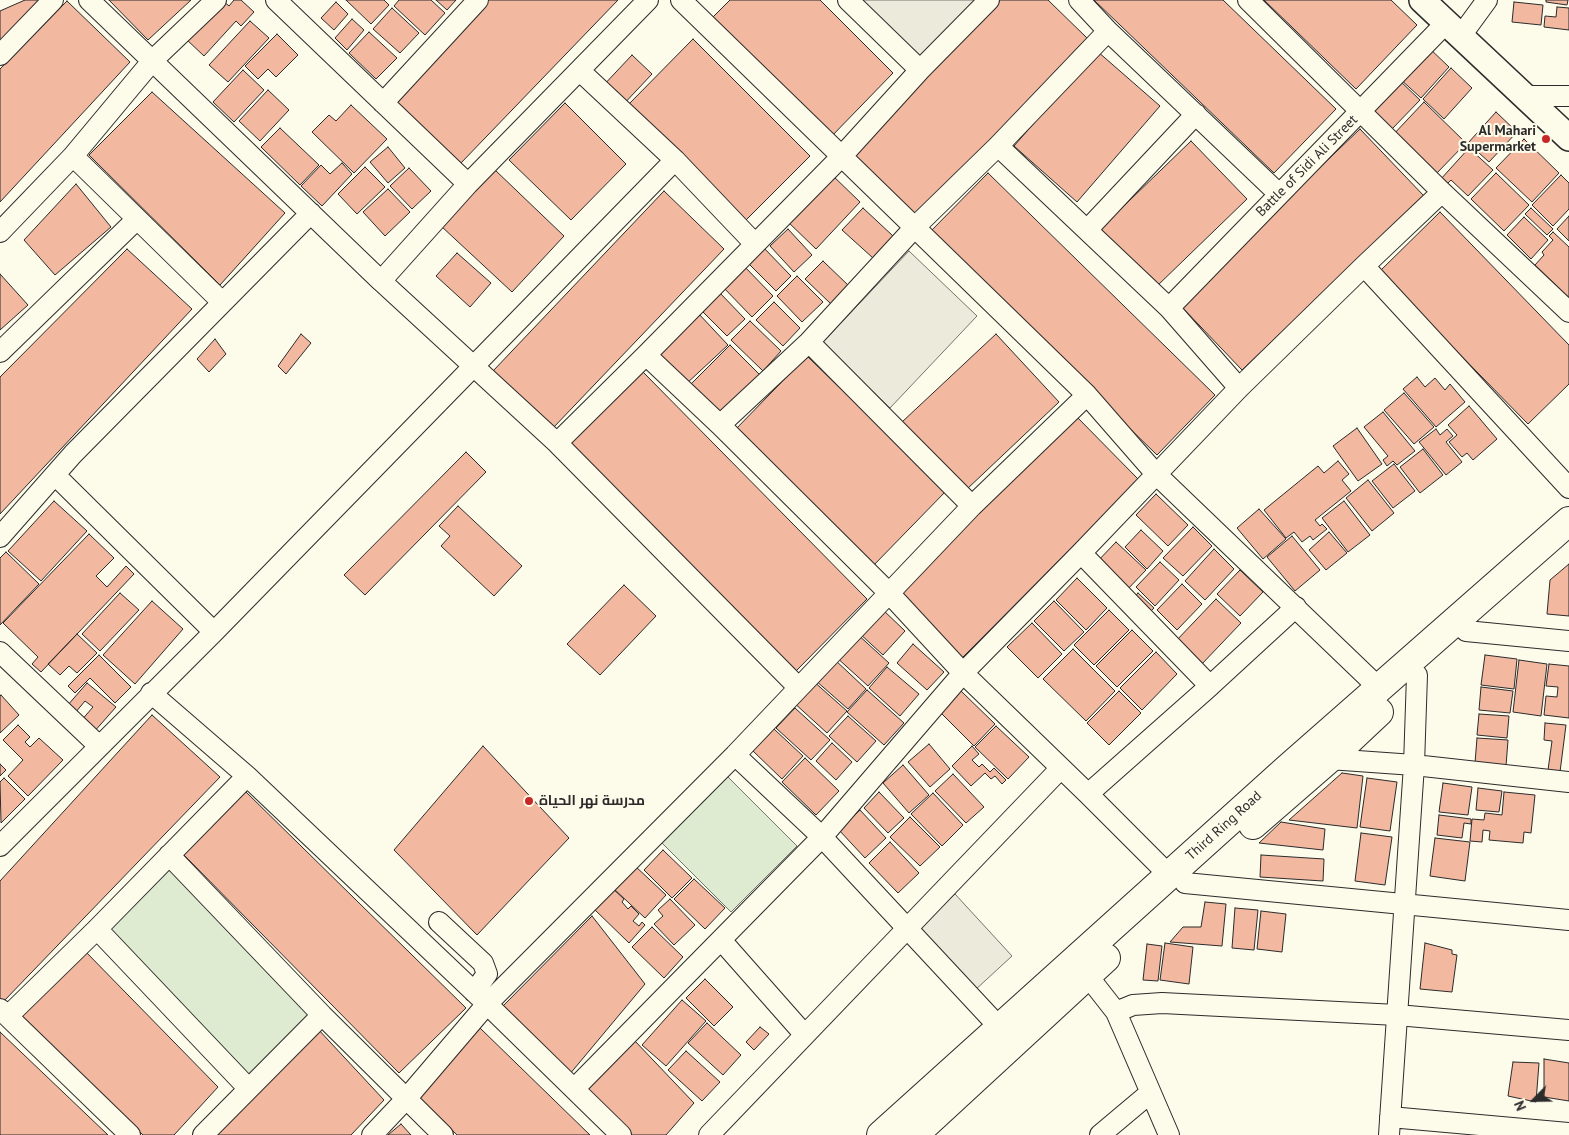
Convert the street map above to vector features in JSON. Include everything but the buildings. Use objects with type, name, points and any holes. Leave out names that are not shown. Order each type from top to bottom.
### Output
[{"type":"highway","name":"Third Ring Road","points":[[914,1135],[1087,975],[1177,879],[1379,688],[1569,521]]},
{"type":"highway","name":"Third Ring Road","points":[[881,1135],[1000,1028],[1177,879],[1329,759],[1417,675],[1569,540]]},
{"type":"main road","points":[[1422,0],[1569,138]]},
{"type":"street","points":[[0,55],[54,0]]},
{"type":"street","points":[[90,0],[381,281],[557,443],[798,687]]},
{"type":"street","points":[[0,232],[73,156],[153,60],[216,0]]},
{"type":"street","points":[[276,0],[468,184]]},
{"type":"street","points":[[383,103],[478,0]]},
{"type":"street","points":[[381,281],[468,184],[648,0]]},
{"type":"street","points":[[681,0],[1088,395],[1156,474],[1379,688]]},
{"type":"street","points":[[848,0],[920,70]]},
{"type":"street","points":[[557,443],[841,157],[920,70],[989,0]]},
{"type":"street","points":[[1079,0],[1108,31],[1279,194]]},
{"type":"street","points":[[1248,0],[1442,192],[1569,312]]},
{"type":"street","name":"Battle of Sidi Ali Street","points":[[1169,308],[1361,112],[1488,0]]},
{"type":"street","points":[[720,425],[810,342],[915,228],[998,146],[1108,31]]},
{"type":"street","points":[[580,71],[675,160],[755,244]]},
{"type":"street","points":[[1525,96],[1569,96]]},
{"type":"street","points":[[1087,230],[1196,114]]},
{"type":"street","points":[[998,146],[1169,308],[1239,388]]},
{"type":"street","points":[[73,156],[222,302]]},
{"type":"street","points":[[1,842],[214,632],[675,160]]},
{"type":"street","points":[[574,1089],[822,837],[963,673],[1239,388],[1442,192]]},
{"type":"street","points":[[0,536],[74,454],[311,213]]},
{"type":"street","points":[[0,352],[136,219]]},
{"type":"street","points":[[1364,266],[1569,488]]},
{"type":"street","points":[[810,342],[972,506]]},
{"type":"street","points":[[646,355],[720,425],[889,593],[963,673],[1177,879],[1569,920]]},
{"type":"street","points":[[372,1135],[406,1099],[481,998],[734,755],[972,506],[1088,395]]},
{"type":"street","points":[[56,476],[214,632]]},
{"type":"street","points":[[1081,553],[1210,686]]},
{"type":"street","points":[[1088,794],[1296,607]]},
{"type":"street","points":[[1466,631],[1569,641]]},
{"type":"street","points":[[0,652],[99,746]]},
{"type":"street","points":[[1417,675],[1414,765],[1390,1126],[1569,1133]]},
{"type":"street","points":[[152,693],[247,776],[481,998],[621,1135]]},
{"type":"street","points":[[734,755],[822,837],[1000,1028]]},
{"type":"street","points":[[1329,759],[1414,765],[1569,782]]},
{"type":"street","points":[[709,1135],[1061,768]]},
{"type":"street","points":[[130,1135],[4,1013],[97,930],[247,776]]},
{"type":"street","points":[[169,856],[322,1015],[443,1135]]},
{"type":"street","points":[[439,922],[483,964],[487,974],[481,998]]},
{"type":"street","points":[[97,930],[248,1088]]},
{"type":"street","points":[[721,940],[804,1034]]},
{"type":"street","points":[[1087,975],[1116,1012],[1169,1135]]},
{"type":"street","points":[[1116,1012],[1133,1005],[1162,1002],[1397,1015],[1569,1030]]},
{"type":"street","points":[[203,1135],[322,1015]]},
{"type":"street","points":[[1100,1135],[1150,1093]]},
{"type":"green space","points":[[725,774],[797,846],[731,912],[659,840]]},
{"type":"green space","points":[[168,856],[321,1015],[248,1088],[97,930]]},
{"type":"shaded area","points":[[862,0],[980,0],[922,59]]},
{"type":"shaded area","points":[[909,251],[977,316],[890,408],[822,343]]},
{"type":"shaded area","points":[[955,894],[1012,956],[974,991],[918,929]]},
{"type":"place","name":"Al Mahari Supermarket","points":[[1546,139]]},
{"type":"place","name":"مدرسة نهر الحياة","points":[[529,801]]}]
